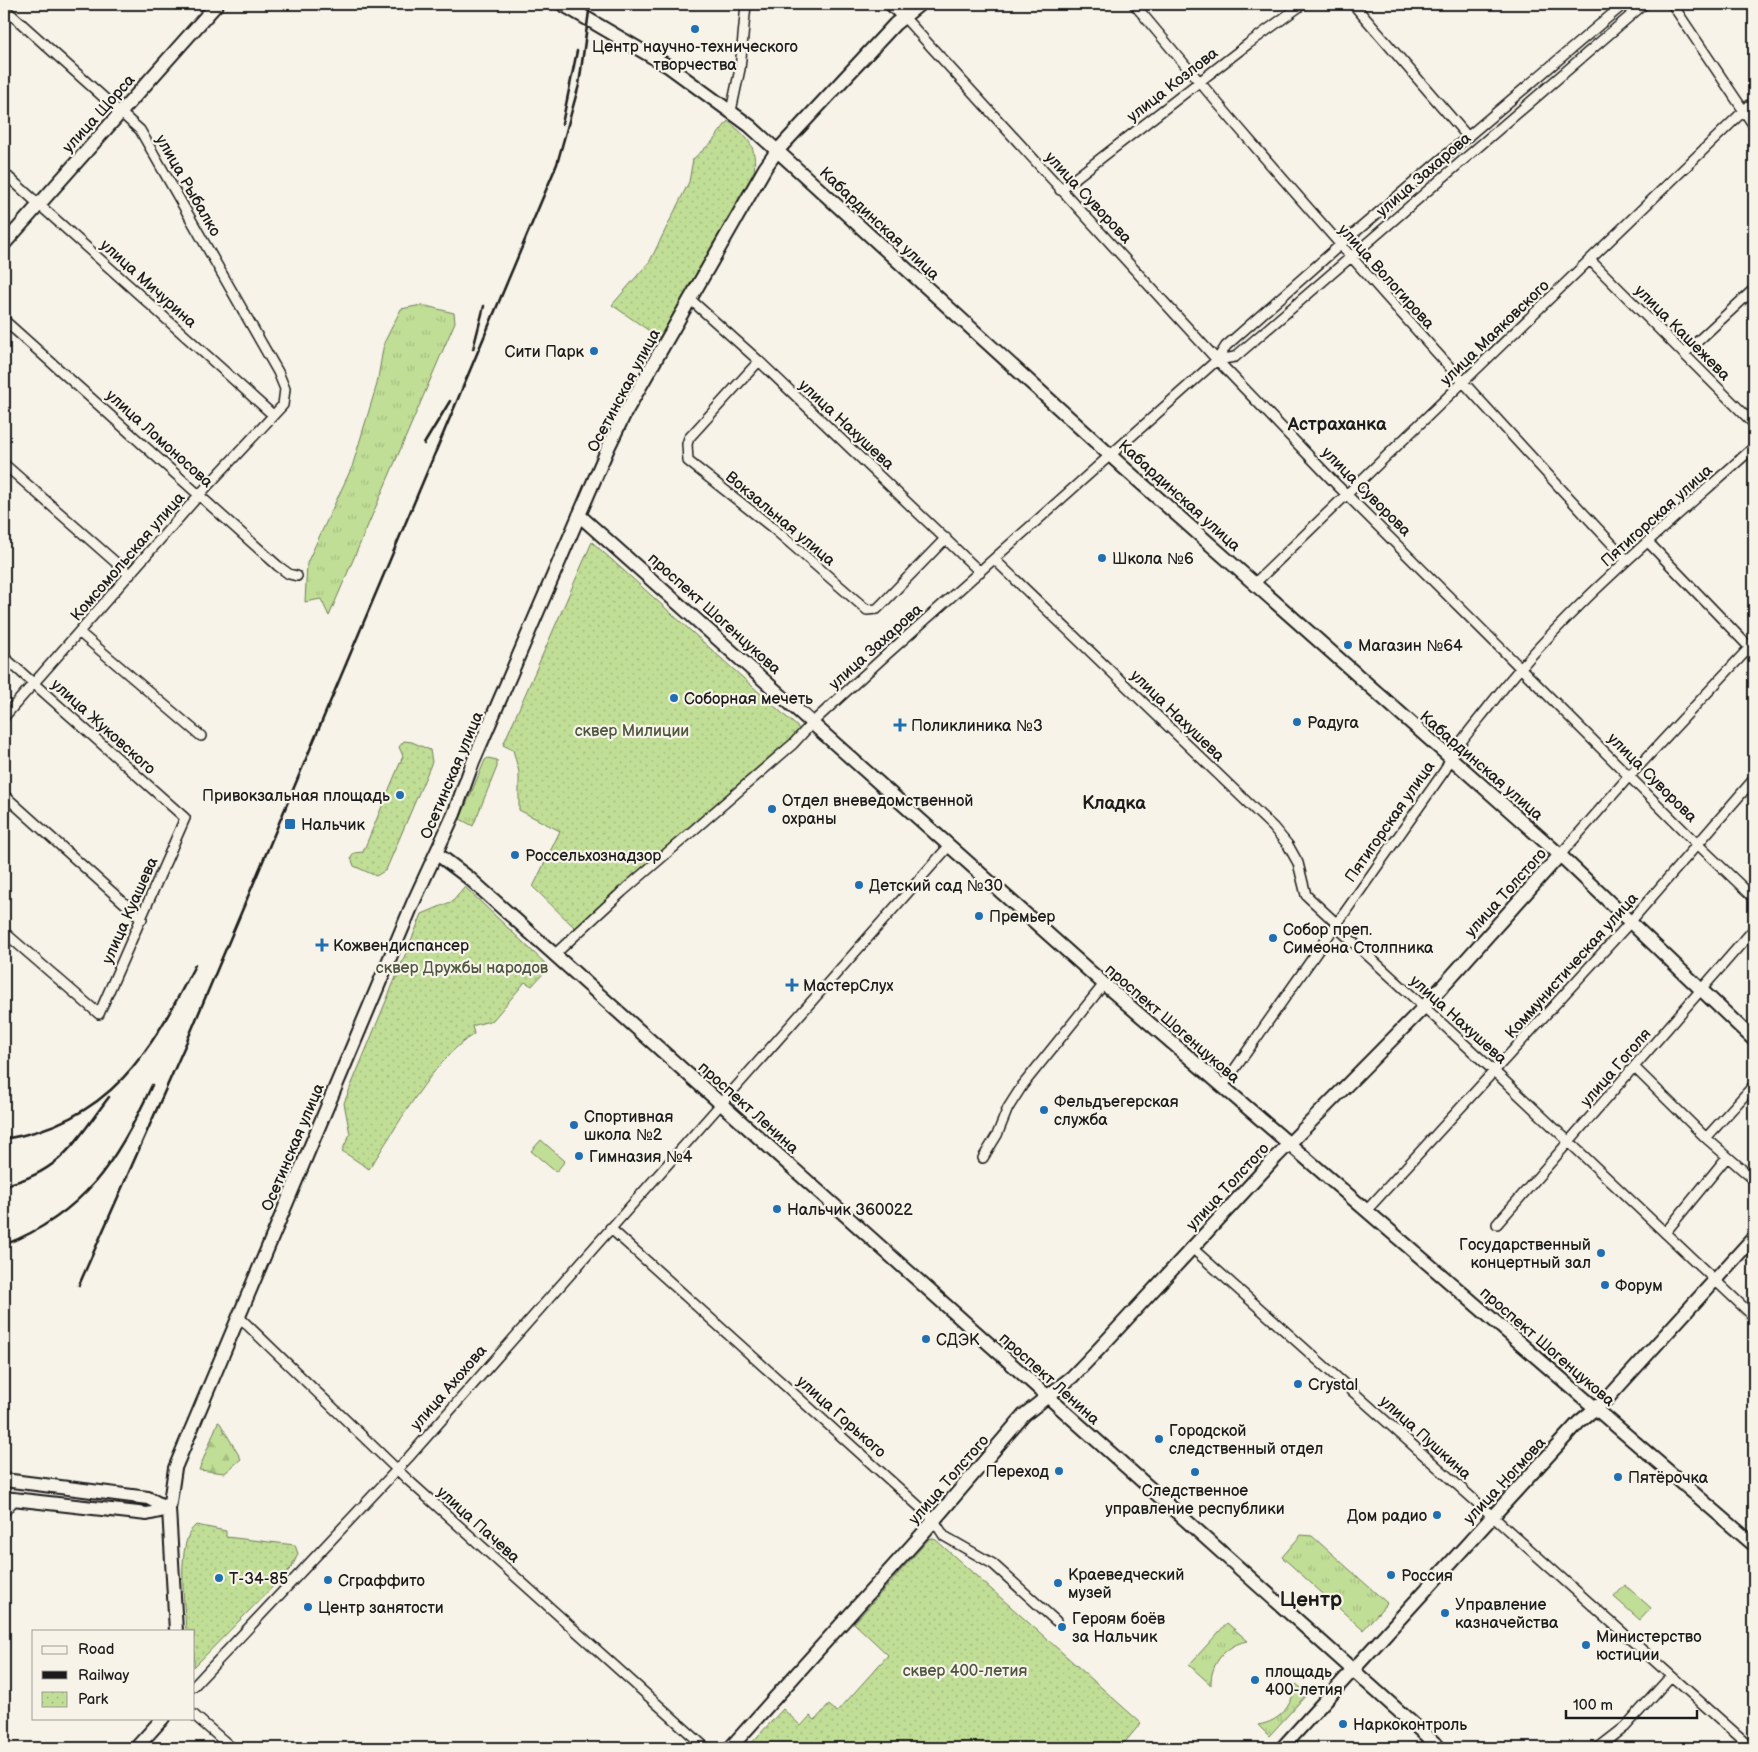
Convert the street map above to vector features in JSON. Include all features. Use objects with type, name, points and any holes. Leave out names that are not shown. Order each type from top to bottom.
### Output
[{"type":"main road","name":"улица Щорса","points":[[4,244],[217,4]]},
{"type":"main road","name":"Кабардинская улица","points":[[562,4],[668,66],[731,111],[777,150],[1254,584],[1560,856],[1754,1040]]},
{"type":"main road","name":"улица Суворова","points":[[891,4],[903,16]]},
{"type":"main road","name":"Осетинская улица","points":[[176,1630],[169,1509],[175,1468],[228,1347],[238,1316],[413,903],[579,515],[625,413],[777,150],[903,16],[920,4]]},
{"type":"main road","name":"проспект Шогенцукова","points":[[579,515],[1104,984],[1288,1145],[1754,1545]]},
{"type":"main road","name":"проспект Ленина","points":[[436,853],[469,878],[1440,1748]]},
{"type":"main road","name":"улица Толстого","points":[[730,1748],[1024,1416],[1048,1397],[1098,1350],[1288,1145],[1423,1008],[1560,856]]},
{"type":"main road","name":"улица Ногмова","points":[[1282,1748],[1492,1516],[1579,1422],[1608,1398],[1754,1237]]},
{"type":"main road","points":[[4,1480],[148,1498],[169,1509]]},
{"type":"main road","points":[[10,1498],[147,1514],[169,1509]]},
{"type":"main road","points":[[136,1748],[161,1720]]},
{"type":"street","points":[[731,111],[740,69],[746,4]]},
{"type":"street","name":"улица Вологирова","points":[[1134,4],[1349,257],[1462,383],[1627,560]]},
{"type":"street","name":"улица Козлова","points":[[1060,190],[1303,4]]},
{"type":"street","points":[[1353,4],[1468,137]]},
{"type":"street","name":"улица Захарова","points":[[554,955],[622,892],[793,744],[812,722],[1217,360],[1226,346],[1340,246],[1624,4]]},
{"type":"street","name":"улица Захарова","points":[[1217,360],[1235,357],[1644,4]]},
{"type":"street","points":[[1672,4],[1754,126]]},
{"type":"street","name":"улица Рыбалко","points":[[4,8],[140,130],[278,372],[286,397],[283,405],[274,415]]},
{"type":"street","name":"улица Суворова","points":[[903,16],[1217,360],[1346,494],[1754,898]]},
{"type":"street","name":"улица Маяковского","points":[[1254,584],[1754,101]]},
{"type":"street","name":"улица Мичурина","points":[[4,174],[274,415]]},
{"type":"street","name":"улица Кашежева","points":[[1590,260],[1754,424]]},
{"type":"street","points":[[1684,354],[1754,289]]},
{"type":"street","name":"улица Нахушева","points":[[690,300],[759,361],[980,572]]},
{"type":"street","name":"улица Ломоносова","points":[[4,320],[278,566],[289,574],[297,576]]},
{"type":"street","name":"Вокзальная улица","points":[[759,361],[689,438],[687,444],[688,461],[774,529],[867,610],[876,609],[884,602],[946,538]]},
{"type":"street","name":"Комсомольская улица","points":[[4,717],[80,633],[200,494],[274,415]]},
{"type":"street","name":"Пятигорская улица","points":[[1222,1087],[1440,778],[1450,759],[1520,666],[1627,560],[1754,447]]},
{"type":"street","points":[[4,464],[130,575]]},
{"type":"street","points":[[1648,542],[1752,650]]},
{"type":"street","name":"улица Нахушева","points":[[995,560],[1273,827],[1288,845],[1298,862],[1306,895],[1336,923],[1341,931],[1495,1072],[1754,1317]]},
{"type":"street","points":[[80,633],[201,736]]},
{"type":"street","name":"улица Толстого","points":[[1560,856],[1630,776],[1752,650]]},
{"type":"street","name":"улица Жуковского","points":[[4,657],[186,818]]},
{"type":"street","name":"Коммунистическая улица","points":[[1366,1211],[1485,1078],[1495,1072],[1630,922],[1754,779]]},
{"type":"street","points":[[4,795],[142,919]]},
{"type":"street","name":"улица Куашева","points":[[4,932],[98,1014],[186,818]]},
{"type":"street","name":"улица Ахохова","points":[[195,1685],[397,1469],[949,846]]},
{"type":"street","name":"улица Гоголя","points":[[1497,1224],[1570,1143],[1754,929]]},
{"type":"street","points":[[983,1158],[997,1135],[1008,1108],[1022,1086],[1104,984]]},
{"type":"street","points":[[1635,1068],[1706,1138],[1752,1178]]},
{"type":"street","points":[[1706,1138],[1754,1085]]},
{"type":"street","points":[[1665,1233],[1727,1157]]},
{"type":"street","name":"улица Горького","points":[[610,1228],[933,1519],[944,1536],[973,1550],[993,1564],[1056,1621]]},
{"type":"street","name":"улица Пушкина","points":[[1192,1248],[1752,1748]]},
{"type":"street","name":"улица Пачева","points":[[238,1316],[397,1469],[706,1748]]},
{"type":"street","points":[[4,1512],[10,1498]]},
{"type":"street","points":[[1598,1748],[1625,1727],[1671,1676]]},
{"type":"street","points":[[195,1716],[232,1748]]},
{"type":"green space","points":[[728,121],[746,138],[753,149],[754,173],[661,339],[612,305],[650,261],[689,182],[693,159],[712,142]]},
{"type":"green space","points":[[422,305],[454,313],[455,322],[329,616],[321,599],[305,602],[307,563],[352,467],[377,384],[384,343],[401,309]]},
{"type":"green space","name":"сквер Милиции","points":[[592,542],[802,731],[576,929],[533,887],[560,831],[519,810],[519,772],[513,750],[503,745]]},
{"type":"green space","points":[[404,741],[412,742],[430,750],[432,762],[386,870],[376,876],[354,866],[351,858],[354,853],[363,852],[403,756],[399,747]]},
{"type":"green space","points":[[488,758],[497,760],[497,767],[473,826],[460,819],[485,760]]},
{"type":"green space","name":"сквер Дружбы народов","points":[[465,887],[549,967],[532,986],[525,982],[493,1020],[472,1026],[474,1034],[459,1045],[430,1077],[403,1115],[369,1169],[342,1151],[350,1134],[344,1103],[422,914],[453,901]]},
{"type":"green space","points":[[541,1140],[565,1161],[556,1172],[531,1151]]},
{"type":"green space","points":[[218,1422],[241,1459],[225,1473],[199,1470]]},
{"type":"green space","points":[[196,1525],[226,1531],[226,1537],[295,1545],[298,1554],[292,1567],[195,1666],[195,1630],[186,1630],[183,1591],[183,1559],[185,1545]]},
{"type":"green space","points":[[1301,1535],[1312,1536],[1387,1603],[1363,1630],[1282,1557]]},
{"type":"green space","name":"сквер 400-летия","points":[[930,1538],[936,1540],[1141,1723],[1120,1748],[747,1748],[783,1709],[801,1726],[810,1716],[815,1720],[829,1705],[837,1712],[888,1655],[854,1623]]},
{"type":"green space","points":[[1625,1585],[1651,1608],[1640,1620],[1614,1597]]},
{"type":"green space","points":[[1227,1623],[1248,1641],[1233,1646],[1221,1656],[1213,1669],[1211,1685],[1189,1665]]},
{"type":"green space","points":[[1296,1684],[1308,1693],[1269,1736],[1258,1725],[1273,1720],[1284,1712],[1291,1700]]},
{"type":"railway","points":[[79,1285],[187,1041],[557,164],[579,85],[590,4]]},
{"type":"railway","points":[[562,124],[577,51]]},
{"type":"railway","points":[[473,349],[484,306]]},
{"type":"railway","points":[[424,444],[450,401]]},
{"type":"railway","points":[[4,1139],[41,1130],[72,1117],[99,1100],[122,1079],[143,1054],[161,1027],[195,965]]},
{"type":"railway","points":[[4,1245],[32,1232],[56,1217],[77,1201],[95,1182],[126,1137],[152,1085]]},
{"type":"railway","points":[[4,1185],[24,1180],[54,1163],[76,1141],[109,1097]]},
{"type":"place","name":"Центр научно-технического творчества","points":[[695,29]]},
{"type":"place","name":"Сити Парк","points":[[594,351]]},
{"type":"place","name":"Школа №6","points":[[1102,558]]},
{"type":"place","name":"Магазин №64","points":[[1348,645]]},
{"type":"place","name":"Соборная мечеть","points":[[674,698]]},
{"type":"place","name":"Радуга","points":[[1297,722]]},
{"type":"place","name":"Поликлиника №3","points":[[900,725]]},
{"type":"place","name":"Привокзальная площадь","points":[[400,795]]},
{"type":"place","name":"Отдел вневедомственной охраны","points":[[772,809]]},
{"type":"place","name":"Нальчик","points":[[290,824]]},
{"type":"place","name":"Россельхознадзор","points":[[515,855]]},
{"type":"place","name":"Детский сад №30","points":[[859,885]]},
{"type":"place","name":"Премьер","points":[[979,916]]},
{"type":"place","name":"Собор преп. Симеона Столпника","points":[[1273,938]]},
{"type":"place","name":"Кожвендиспансер","points":[[322,945]]},
{"type":"place","name":"МастерСлух","points":[[792,985]]},
{"type":"place","name":"Фельдъегерская служба","points":[[1044,1110]]},
{"type":"place","name":"Спортивная школа №2","points":[[574,1125]]},
{"type":"place","name":"Гимназия №4","points":[[579,1156]]},
{"type":"place","name":"Нальчик 360022","points":[[777,1209]]},
{"type":"place","name":"Государственный концертный зал","points":[[1601,1253]]},
{"type":"place","name":"Форум","points":[[1605,1285]]},
{"type":"place","name":"СДЭК","points":[[926,1339]]},
{"type":"place","name":"Crystal","points":[[1298,1384]]},
{"type":"place","name":"Городской следственный отдел","points":[[1159,1439]]},
{"type":"place","name":"Переход","points":[[1059,1471]]},
{"type":"place","name":"Следственное управление республики","points":[[1195,1472]]},
{"type":"place","name":"Пятёрочка","points":[[1618,1477]]},
{"type":"place","name":"Дом радио","points":[[1437,1515]]},
{"type":"place","name":"Россия","points":[[1391,1575]]},
{"type":"place","name":"Т-34-85","points":[[219,1578]]},
{"type":"place","name":"Сграффито","points":[[328,1580]]},
{"type":"place","name":"Краеведческий музей","points":[[1058,1583]]},
{"type":"place","name":"Центр занятости","points":[[308,1607]]},
{"type":"place","name":"Управление казначейства","points":[[1445,1613]]},
{"type":"place","name":"Героям боёв за Нальчик","points":[[1062,1627]]},
{"type":"place","name":"Министерство юстиции","points":[[1586,1645]]},
{"type":"place","name":"площадь 400-летия","points":[[1255,1680]]},
{"type":"place","name":"Наркоконтроль","points":[[1343,1724]]},
{"type":"district","name":"Астраханка","points":[[1337,424]]},
{"type":"district","name":"Кладка","points":[[1114,803]]},
{"type":"district","name":"Центр","points":[[1311,1599]]}]
